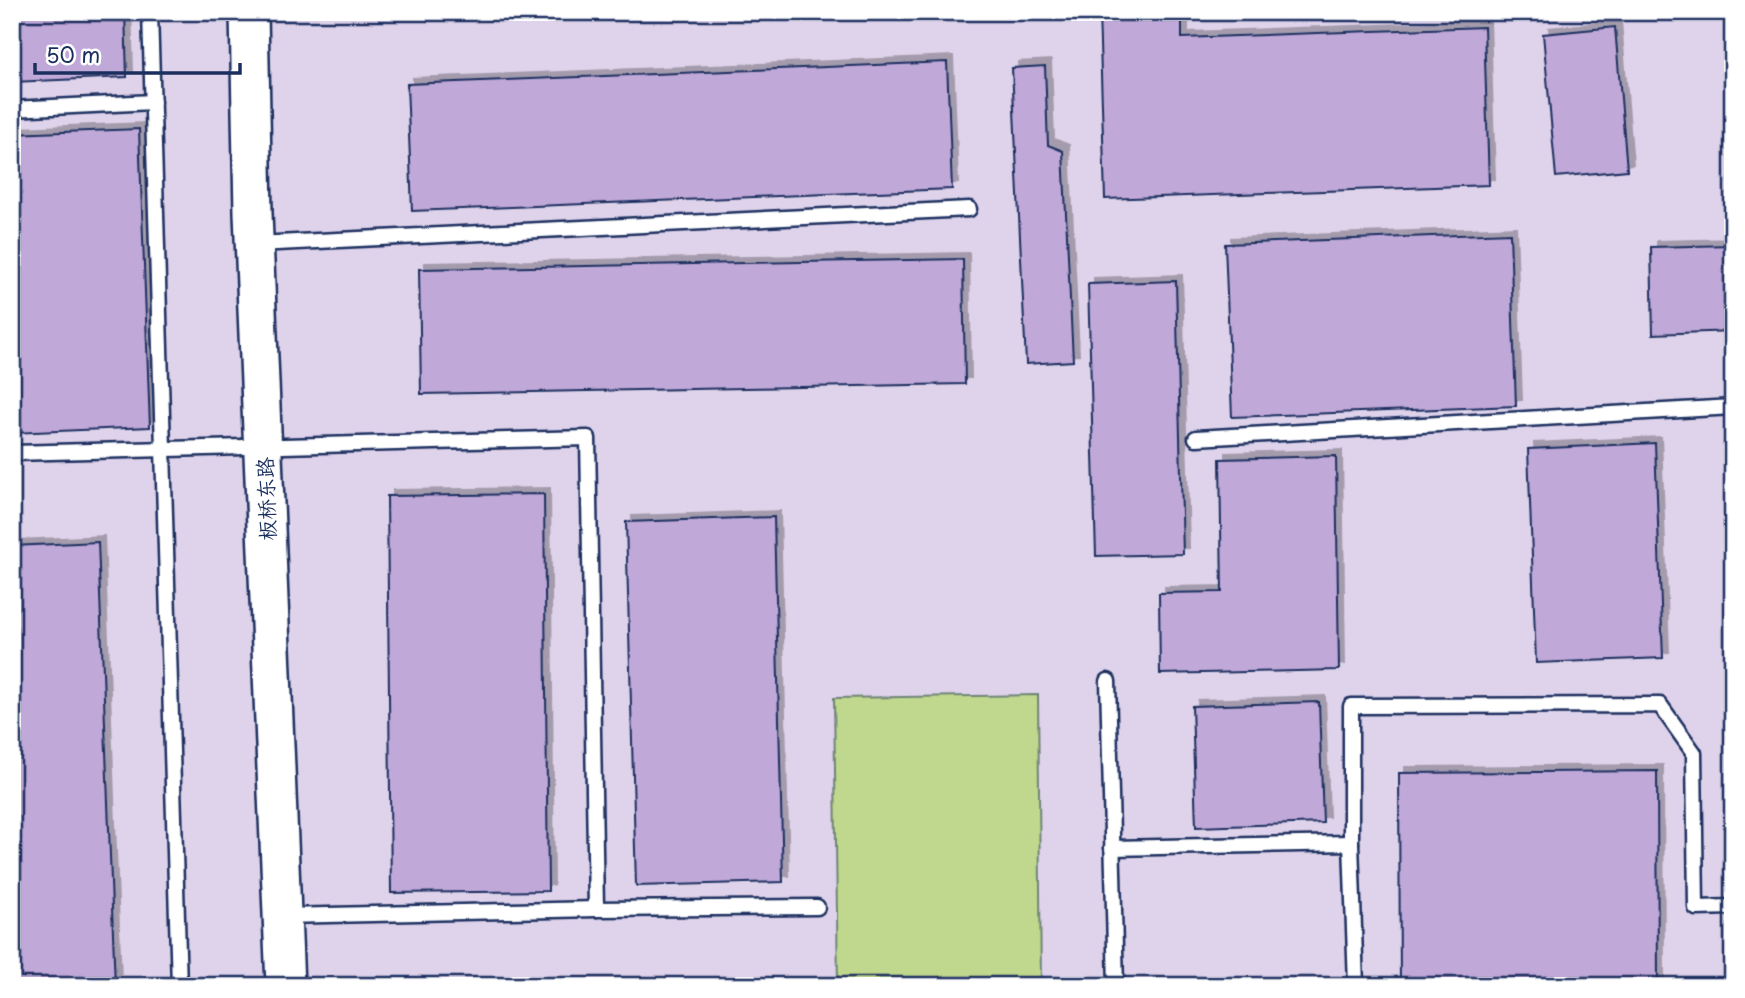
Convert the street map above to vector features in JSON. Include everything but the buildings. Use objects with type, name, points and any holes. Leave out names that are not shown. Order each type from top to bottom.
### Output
[{"type":"street","name":"板桥东路","points":[[249,12],[254,244],[285,986]]},
{"type":"lane","points":[[150,12],[179,986]]},
{"type":"lane","points":[[12,109],[153,102]]},
{"type":"lane","points":[[254,244],[969,209]]},
{"type":"lane","points":[[1196,438],[1733,407]]},
{"type":"lane","points":[[12,453],[588,438],[596,909]]},
{"type":"lane","points":[[1108,681],[1116,986]]},
{"type":"lane","points":[[1356,986],[1350,843],[1351,706],[1660,705],[1693,753],[1696,908],[1733,907]]},
{"type":"lane","points":[[1112,848],[1350,843]]},
{"type":"lane","points":[[282,916],[817,907]]},
{"type":"shaded area","points":[[12,12],[1733,12],[1733,986],[12,986]]},
{"type":"green space","points":[[1038,695],[1041,986],[838,986],[834,698]]}]
